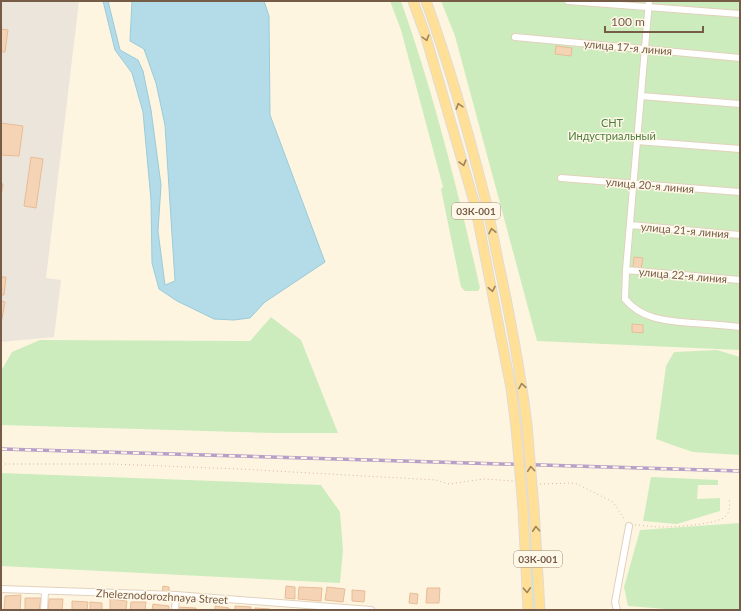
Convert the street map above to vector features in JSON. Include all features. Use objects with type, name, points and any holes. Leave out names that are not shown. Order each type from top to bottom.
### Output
[{"type":"main road","name":"03К-001","points":[[414,1],[475,205],[508,374],[516,427],[523,509],[528,610]]},
{"type":"main road","name":"03К-001","points":[[426,1],[437,31],[486,203],[515,343],[528,425],[540,610]]},
{"type":"street","points":[[568,1],[648,4],[740,14]]},
{"type":"street","points":[[648,4],[626,270],[625,299],[632,307],[643,314],[656,319],[674,322],[740,327]]},
{"type":"street","name":"улица 17-я линия","points":[[515,37],[740,58]]},
{"type":"street","points":[[641,96],[740,104]]},
{"type":"street","points":[[637,141],[740,149]]},
{"type":"street","name":"улица 20-я линия","points":[[561,178],[740,192]]},
{"type":"street","name":"улица 21-я линия","points":[[630,226],[740,235]]},
{"type":"street","name":"улица 22-я линия","points":[[626,270],[740,280]]},
{"type":"street","points":[[617,610],[615,602],[629,526]]},
{"type":"street","name":"Zheleznodorozhnaya Street","points":[[1,589],[45,592],[176,595],[300,607],[371,610]]},
{"type":"street","points":[[44,610],[45,592]]},
{"type":"street","points":[[175,610],[176,595]]},
{"type":"path","points":[[1,464],[113,464],[238,469],[436,480],[449,484],[484,479],[513,482]]},
{"type":"path","points":[[534,483],[579,485],[613,502],[629,526],[682,526],[715,521],[722,519],[728,513],[730,504],[729,498]]},
{"type":"shaded area","points":[[1,1],[79,1],[46,278],[61,280],[54,337],[1,342]]},
{"type":"green space","points":[[390,1],[401,1],[435,107],[463,215],[480,288],[478,291],[465,291],[461,287],[441,189],[443,187],[401,30]]},
{"type":"green space","name":"СНТ Индустриальный","points":[[441,1],[740,1],[740,350],[537,341],[455,36]]},
{"type":"green space","points":[[271,317],[301,340],[338,433],[273,433],[1,425],[1,371],[12,352],[40,340],[250,341]]},
{"type":"green space","points":[[717,350],[740,357],[740,455],[693,452],[656,439],[666,366],[674,352]]},
{"type":"green space","points":[[1,473],[321,485],[340,512],[343,550],[340,583],[1,566]]},
{"type":"green space","points":[[651,477],[718,480],[718,485],[698,485],[697,499],[720,498],[720,511],[677,524],[643,521]]},
{"type":"green space","points":[[740,523],[740,610],[678,610],[628,606],[624,587],[640,530]]},
{"type":"green space","points":[[529,533],[533,533],[537,610],[533,610]]},
{"type":"water","points":[[103,1],[108,1],[120,50],[138,60],[143,71],[151,110],[161,185],[158,231],[165,285],[175,281],[165,125],[156,83],[144,49],[130,41],[132,1],[264,1],[269,16],[270,115],[325,262],[265,302],[250,318],[234,320],[214,319],[177,301],[159,289],[152,263],[151,200],[143,112],[132,73],[115,50]]},
{"type":"building","points":[[1,29],[8,30],[5,52],[1,52]]},
{"type":"building","points":[[556,46],[572,48],[571,56],[555,54]]},
{"type":"building","points":[[1,123],[23,126],[19,156],[1,155]]},
{"type":"building","points":[[31,157],[43,159],[36,208],[24,206]]},
{"type":"building","points":[[1,183],[3,184],[1,197]]},
{"type":"building","points":[[634,257],[643,258],[641,269],[633,268]]},
{"type":"building","points":[[1,277],[6,277],[4,295],[1,295]]},
{"type":"building","points":[[1,301],[5,302],[1,324]]},
{"type":"building","points":[[632,324],[643,325],[643,333],[632,332]]},
{"type":"building","points":[[163,586],[169,587],[169,593],[162,593]]},
{"type":"building","points":[[286,586],[295,587],[295,599],[285,598]]},
{"type":"building","points":[[299,587],[322,588],[321,601],[298,599]]},
{"type":"building","points":[[327,587],[345,589],[343,602],[325,600]]},
{"type":"building","points":[[427,588],[440,588],[439,603],[426,603]]},
{"type":"building","points":[[352,590],[365,591],[364,602],[352,601]]},
{"type":"building","points":[[410,593],[418,594],[417,604],[409,603]]},
{"type":"building","points":[[21,595],[20,610],[4,610],[5,596]]},
{"type":"building","points":[[25,598],[41,598],[39,610],[25,610]]},
{"type":"building","points":[[49,599],[63,599],[62,610],[48,610]]},
{"type":"building","points":[[110,599],[127,601],[126,610],[110,610]]},
{"type":"building","points":[[72,601],[88,602],[87,610],[72,610]]},
{"type":"building","points":[[90,602],[102,603],[102,610],[90,610]]},
{"type":"building","points":[[131,602],[146,602],[145,610],[130,610]]},
{"type":"building","points":[[153,604],[169,606],[169,610],[152,610]]},
{"type":"building","points":[[215,606],[229,608],[229,610],[215,610]]},
{"type":"building","points":[[235,606],[251,607],[251,610],[235,610]]},
{"type":"building","points":[[177,607],[196,608],[196,610],[178,610]]},
{"type":"building","points":[[255,608],[270,609],[270,610],[255,610]]},
{"type":"railway","points":[[1,449],[740,471]]}]
